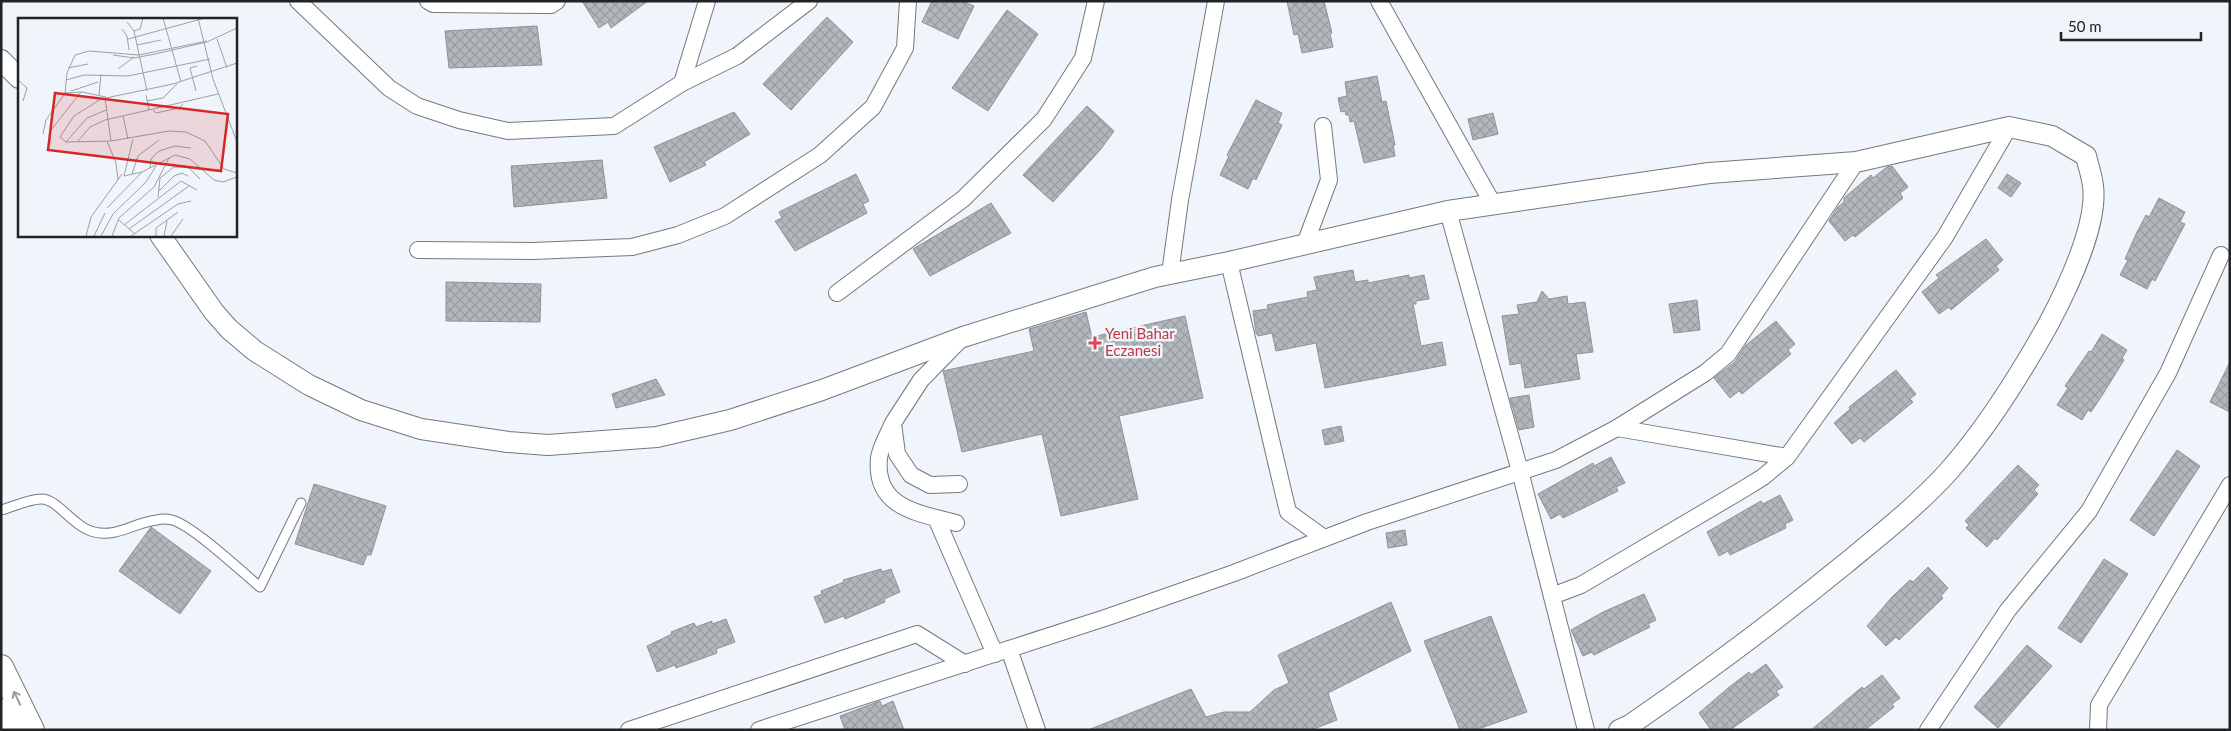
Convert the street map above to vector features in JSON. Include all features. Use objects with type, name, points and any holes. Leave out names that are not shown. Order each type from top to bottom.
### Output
[{"type":"main road","points":[[1,667],[32,730]]},
{"type":"main road","points":[[1,711],[10,730]]},
{"type":"street","points":[[298,1],[389,88],[417,106],[459,120],[508,131],[614,126],[682,83],[737,56],[809,1]]},
{"type":"street","points":[[428,1],[433,4],[491,5],[551,5],[558,1]]},
{"type":"street","points":[[682,83],[707,1]]},
{"type":"street","points":[[418,250],[532,251],[632,247],[678,235],[725,216],[820,154],[873,107],[905,48],[908,1]]},
{"type":"street","points":[[837,293],[963,199],[1044,119],[1083,58],[1096,1]]},
{"type":"street","points":[[1170,274],[1180,200],[1216,1]]},
{"type":"street","points":[[1379,1],[1493,204]]},
{"type":"street","points":[[1,60],[18,77]]},
{"type":"street","points":[[1305,244],[1329,180],[1323,126]]},
{"type":"street","points":[[1552,596],[1581,585],[1742,490],[1763,477],[1787,456],[1945,237],[2009,127]]},
{"type":"street","points":[[161,236],[214,312],[229,328],[255,351],[309,385],[361,410],[421,429],[508,442],[548,445],[657,437],[720,422],[822,390],[963,337],[1170,274],[1448,211],[1709,173],[1856,162],[2009,127],[2052,136],[2086,156],[2094,186],[2093,210],[2080,255],[2059,304],[2038,343],[2000,402],[1947,472],[1899,519],[1800,601],[1702,676],[1630,725],[1619,730]]},
{"type":"street","points":[[759,730],[965,664],[1225,576],[1367,522],[1556,460],[1617,428],[1705,373],[1728,354],[1856,162]]},
{"type":"street","points":[[1448,211],[1520,471],[1586,730]]},
{"type":"street","points":[[1928,730],[2008,610],[2089,511],[2168,374],[2221,255]]},
{"type":"street","points":[[1229,262],[1288,512],[1324,538]]},
{"type":"street","points":[[956,523],[898,505],[880,485],[879,457],[893,423],[921,380],[963,337]]},
{"type":"street","points":[[893,423],[896,454],[912,475],[930,485],[959,484]]},
{"type":"street","points":[[1617,428],[1787,456]]},
{"type":"street","points":[[2098,730],[2099,705],[2230,485]]},
{"type":"street","points":[[936,518],[1002,651],[1037,730]]},
{"type":"street","points":[[629,730],[917,634],[965,664]]},
{"type":"lane","points":[[1,510],[41,499],[52,500],[73,522],[86,530],[100,534],[113,533],[156,520],[172,520],[190,530],[260,587],[302,503]]},
{"type":"building","points":[[582,1],[648,1],[611,28],[608,22],[599,28]]},
{"type":"building","points":[[932,1],[962,1],[974,6],[958,39],[922,22]]},
{"type":"building","points":[[1287,1],[1324,1],[1332,33],[1330,34],[1333,47],[1302,53],[1298,34],[1294,35]]},
{"type":"building","points":[[1007,10],[1038,34],[988,111],[952,88]]},
{"type":"building","points":[[827,17],[853,42],[791,110],[763,84]]},
{"type":"building","points":[[537,26],[542,65],[449,68],[445,31]]},
{"type":"building","points":[[1377,76],[1382,102],[1386,101],[1395,145],[1393,145],[1395,156],[1364,163],[1354,121],[1350,122],[1349,115],[1346,115],[1345,111],[1341,112],[1338,98],[1347,96],[1345,82]]},
{"type":"building","points":[[1256,100],[1282,113],[1278,123],[1282,125],[1256,180],[1253,178],[1248,189],[1220,175],[1229,156],[1227,155]]},
{"type":"building","points":[[1087,106],[1114,131],[1101,149],[1053,202],[1023,175]]},
{"type":"building","points":[[734,112],[750,134],[704,162],[706,165],[670,182],[654,147]]},
{"type":"building","points":[[1493,113],[1498,134],[1473,140],[1468,119]]},
{"type":"building","points":[[602,160],[607,198],[514,207],[511,166]]},
{"type":"building","points":[[1892,166],[1908,187],[1900,193],[1903,198],[1855,237],[1853,235],[1845,241],[1829,221],[1838,207],[1844,202],[1844,198],[1871,175],[1873,178],[1887,167]]},
{"type":"building","points":[[856,174],[869,201],[863,204],[867,213],[795,251],[775,221],[782,218],[779,212]]},
{"type":"building","points":[[2007,174],[2021,183],[2011,197],[1998,188]]},
{"type":"building","points":[[2159,198],[2185,212],[2180,222],[2185,224],[2155,281],[2152,279],[2147,289],[2120,275],[2128,260],[2125,259],[2136,234],[2146,215],[2149,217]]},
{"type":"building","points":[[991,203],[1011,233],[930,276],[913,249]]},
{"type":"building","points":[[1986,239],[2003,260],[1996,266],[1999,270],[1951,310],[1949,307],[1939,314],[1922,292],[1939,278],[1936,275]]},
{"type":"building","points":[[1353,270],[1355,282],[1368,280],[1368,283],[1409,275],[1409,278],[1424,275],[1429,299],[1416,301],[1416,304],[1413,304],[1421,346],[1442,342],[1446,365],[1325,388],[1316,343],[1276,351],[1272,333],[1258,336],[1253,311],[1268,309],[1267,305],[1308,297],[1307,292],[1317,290],[1314,277]]},
{"type":"building","points":[[446,282],[541,284],[540,322],[446,321]]},
{"type":"building","points":[[1542,291],[1549,299],[1567,296],[1568,304],[1585,302],[1593,352],[1576,354],[1580,379],[1525,388],[1521,363],[1510,365],[1502,316],[1519,314],[1517,305],[1537,302]]},
{"type":"building","points":[[1697,300],[1700,330],[1674,333],[1669,304]]},
{"type":"building","points":[[1086,312],[1092,337],[1185,316],[1203,398],[1119,416],[1138,499],[1061,516],[1042,434],[962,452],[943,371],[1034,351],[1029,329]]},
{"type":"building","points":[[1776,321],[1795,344],[1788,350],[1791,354],[1742,394],[1739,391],[1730,398],[1714,378],[1735,362],[1745,346]]},
{"type":"building","points":[[2102,334],[2127,350],[2122,358],[2124,360],[2103,394],[2091,412],[2088,410],[2082,420],[2057,405],[2068,388],[2065,386]]},
{"type":"building","points":[[2230,362],[2230,412],[2210,402]]},
{"type":"building","points":[[1896,370],[1916,394],[1910,399],[1913,402],[1864,442],[1860,438],[1852,444],[1834,423],[1850,409],[1849,407]]},
{"type":"building","points":[[656,379],[665,395],[616,408],[612,394]]},
{"type":"building","points":[[1529,395],[1534,427],[1519,430],[1510,398]]},
{"type":"building","points":[[1341,426],[1344,441],[1325,445],[1322,430]]},
{"type":"building","points":[[2177,450],[2200,466],[2154,536],[2130,520]]},
{"type":"building","points":[[1611,457],[1625,483],[1616,487],[1618,491],[1563,518],[1560,514],[1551,519],[1538,494],[1593,463],[1594,466]]},
{"type":"building","points":[[2018,465],[2039,485],[2034,490],[2038,494],[1997,540],[1995,538],[1987,547],[1966,528],[1969,525],[1965,521]]},
{"type":"building","points":[[314,484],[386,506],[371,555],[367,555],[363,565],[295,544]]},
{"type":"building","points":[[1780,495],[1793,520],[1785,524],[1786,528],[1730,555],[1728,551],[1719,556],[1707,532],[1761,501],[1763,504]]},
{"type":"building","points":[[151,527],[211,571],[180,614],[119,571]]},
{"type":"building","points":[[1405,530],[1407,545],[1388,548],[1386,533]]},
{"type":"building","points":[[2104,559],[2128,574],[2081,643],[2058,628]]},
{"type":"building","points":[[1928,567],[1948,588],[1941,596],[1943,598],[1899,640],[1896,637],[1886,646],[1867,626],[1892,597],[1910,580],[1913,582]]},
{"type":"building","points":[[881,569],[882,572],[891,569],[900,592],[884,599],[885,602],[845,619],[844,616],[825,623],[814,597],[822,594],[821,591],[844,582],[843,580]]},
{"type":"building","points":[[1644,594],[1656,620],[1648,624],[1650,627],[1594,655],[1592,652],[1583,656],[1571,630],[1603,612]]},
{"type":"building","points":[[1391,602],[1411,651],[1328,693],[1337,720],[1311,730],[1088,730],[1191,689],[1206,717],[1224,712],[1250,712],[1274,690],[1289,683],[1278,655]]},
{"type":"building","points":[[1491,616],[1527,712],[1475,730],[1460,730],[1424,641]]},
{"type":"building","points":[[726,619],[735,642],[716,649],[717,653],[676,668],[675,665],[657,672],[647,646],[672,634],[671,632],[694,623],[696,627],[712,621],[712,624]]},
{"type":"building","points":[[2027,645],[2052,666],[1998,728],[1974,707]]},
{"type":"building","points":[[1766,664],[1783,687],[1776,691],[1779,695],[1730,730],[1711,730],[1699,713],[1749,672],[1751,675]]},
{"type":"building","points":[[1882,675],[1900,698],[1892,704],[1894,707],[1865,730],[1811,730],[1862,687],[1864,689]]},
{"type":"building","points":[[880,701],[882,706],[893,701],[904,730],[845,730],[840,716]]},
{"type":"place","name":"Yeni Bahar Eczanesi","points":[[1095,343]]}]
